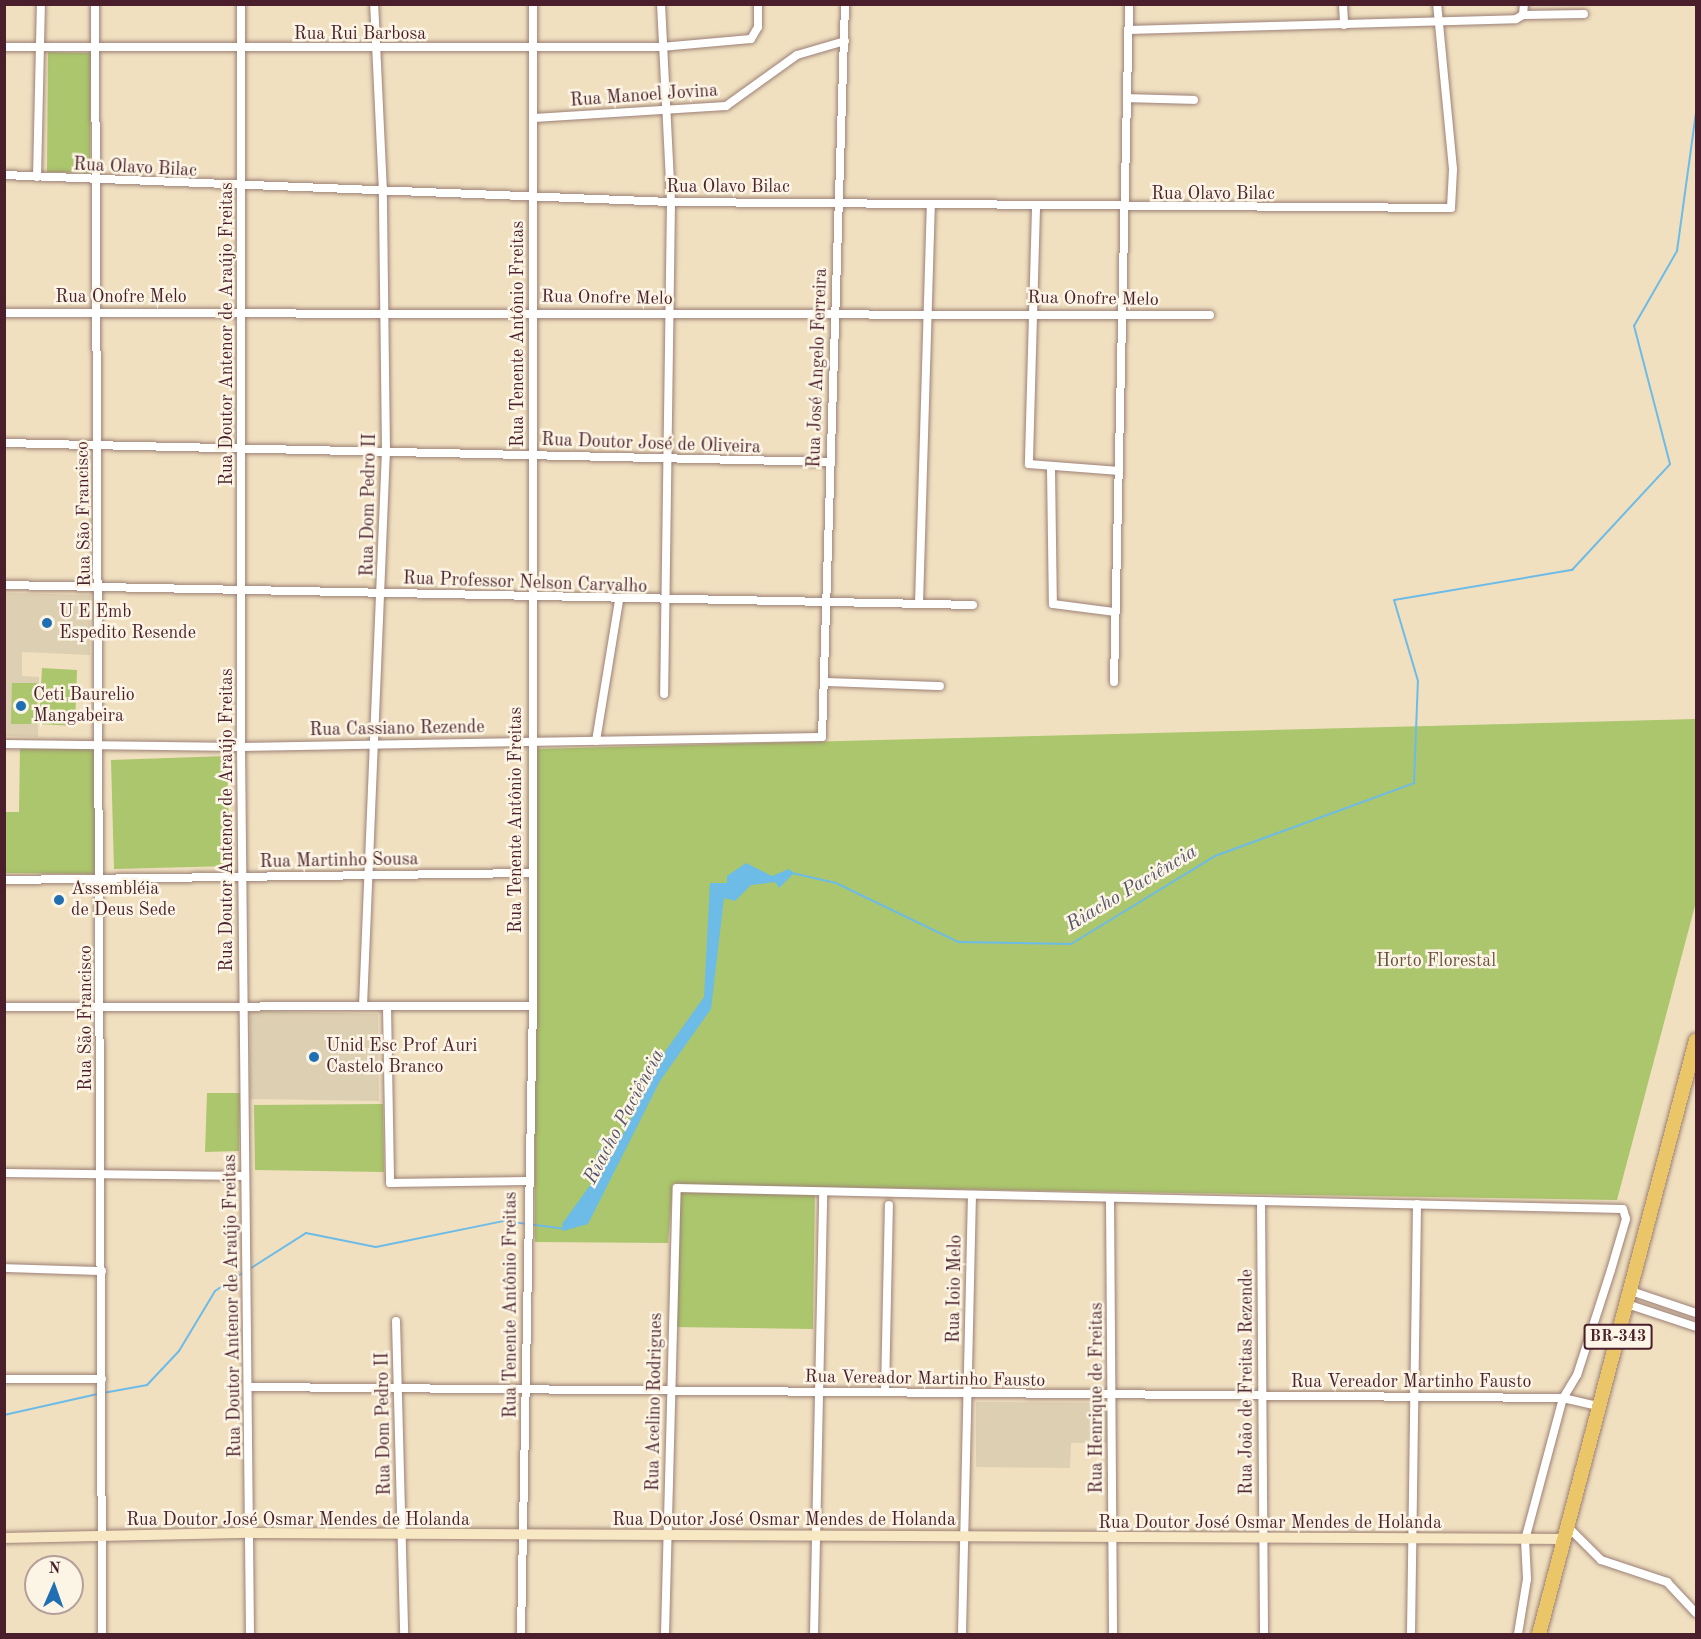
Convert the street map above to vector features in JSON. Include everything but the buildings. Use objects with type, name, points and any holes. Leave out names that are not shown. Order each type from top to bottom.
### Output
[{"type":"highway","name":"BR-343","points":[[1539,1635],[1696,1040]]},
{"type":"street","points":[[37,177],[41,4]]},
{"type":"street","name":"Rua São Francisco","points":[[95,4],[99,312],[97,446],[100,588],[104,1538],[102,1635]]},
{"type":"street","name":"Rua Doutor Antenor de Araújo Freitas","points":[[241,4],[241,747],[251,1533],[250,1635]]},
{"type":"street","name":"Rua Dom Pedro II","points":[[363,1006],[386,451],[383,192],[374,4]]},
{"type":"street","name":"Rua Tenente Antônio Freitas","points":[[521,1635],[527,1390],[526,1181],[533,1006],[529,873],[533,598],[530,312],[534,197],[533,4]]},
{"type":"street","points":[[661,4],[661,47],[670,202],[664,461],[667,603],[664,694]]},
{"type":"street","name":"Rua Rui Barbosa","points":[[4,47],[534,49],[716,44],[750,39],[758,27],[758,4]]},
{"type":"street","name":"Rua José Angelo Ferreira","points":[[823,733],[829,462],[834,314],[841,203],[845,4]]},
{"type":"street","points":[[1114,682],[1127,209],[1129,4]]},
{"type":"street","points":[[1343,4],[1344,25]]},
{"type":"street","points":[[1437,4],[1439,22]]},
{"type":"street","points":[[1520,17],[1524,4]]},
{"type":"street","points":[[1128,30],[1439,22],[1584,14]]},
{"type":"street","name":"Rua Olavo Bilac","points":[[4,175],[242,189],[670,202],[1127,209],[1451,208],[1453,169],[1439,22]]},
{"type":"street","name":"Rua Manoel Jovina","points":[[534,118],[666,112],[726,106],[796,55],[845,41]]},
{"type":"street","points":[[1127,98],[1194,100]]},
{"type":"street","points":[[919,604],[931,207]]},
{"type":"street","points":[[1036,208],[1031,313],[1029,460],[1033,468],[1119,471]]},
{"type":"street","name":"Rua Onofre Melo","points":[[4,313],[530,312],[1210,315]]},
{"type":"street","name":"Rua Doutor José de Oliveira","points":[[4,443],[386,451],[664,461],[829,462]]},
{"type":"street","points":[[1051,469],[1052,601],[1059,608],[1115,612]]},
{"type":"street","name":"Rua Professor Nelson Carvalho","points":[[4,585],[242,589],[667,603],[973,605]]},
{"type":"street","points":[[596,741],[619,600]]},
{"type":"street","points":[[824,682],[940,686]]},
{"type":"street","name":"Rua Cassiano Rezende","points":[[4,744],[241,747],[818,738],[823,733]]},
{"type":"street","name":"Rua Martinho Sousa","points":[[4,880],[529,873]]},
{"type":"street","points":[[4,1007],[100,1004],[533,1006]]},
{"type":"street","points":[[387,1006],[390,1183],[526,1181]]},
{"type":"street","points":[[4,1173],[245,1176]]},
{"type":"street","name":"Rua Acelino Rodrigues","points":[[665,1635],[669,1389],[677,1188],[823,1192]]},
{"type":"street","points":[[814,1635],[818,1536],[823,1192],[1624,1210],[1577,1375],[1563,1398],[1525,1540],[1527,1579],[1518,1635]]},
{"type":"street","name":"Rua Ioio Melo","points":[[962,1635],[972,1197]]},
{"type":"street","name":"Rua Henrique de Freitas","points":[[1110,1198],[1113,1635]]},
{"type":"street","name":"Rua João de Freitas Rezende","points":[[1261,1201],[1264,1635]]},
{"type":"street","points":[[1411,1635],[1409,1540],[1417,1204]]},
{"type":"street","points":[[885,1392],[889,1205]]},
{"type":"street","points":[[4,1268],[102,1271]]},
{"type":"street","points":[[1629,1298],[1696,1313]]},
{"type":"street","points":[[1629,1298],[1696,1327]]},
{"type":"street","name":"Rua Dom Pedro II","points":[[396,1321],[400,1389],[404,1635]]},
{"type":"street","points":[[4,1379],[102,1379]]},
{"type":"street","name":"Rua Vereador Martinho Fausto","points":[[249,1387],[669,1389],[1113,1398],[1563,1398],[1599,1406]]},
{"type":"street","points":[[1565,1532],[1601,1560],[1677,1588],[1696,1613]]},
{"type":"street","name":"Rua Doutor José Osmar Mendes de Holanda","points":[[4,1538],[104,1538],[251,1533],[1525,1540],[1565,1532]]},
{"type":"shaded area","name":"U E Emb Espedito Resende","points":[[5,593],[90,595],[90,655],[22,652],[22,676],[39,677],[38,737],[5,736]]},
{"type":"shaded area","name":"Unid Esc Prof Auri Castelo Branco","points":[[250,1011],[378,1014],[379,1101],[250,1099]]},
{"type":"shaded area","points":[[976,1402],[1109,1403],[1108,1443],[1071,1443],[1070,1468],[976,1467]]},
{"type":"green space","points":[[48,52],[91,53],[90,173],[47,172]]},
{"type":"green space","points":[[42,668],[77,670],[75,726],[39,724]]},
{"type":"green space","points":[[12,683],[37,683],[37,724],[11,724]]},
{"type":"green space","name":"Horto Florestal","points":[[1696,719],[1696,902],[1617,1200],[815,1187],[813,1329],[671,1327],[680,1183],[673,1184],[668,1243],[535,1242],[533,749]]},
{"type":"green space","points":[[20,747],[102,748],[100,874],[5,873],[5,812],[19,812]]},
{"type":"green space","points":[[227,756],[230,866],[114,869],[111,760]]},
{"type":"green space","points":[[207,1093],[240,1093],[239,1151],[205,1152]]},
{"type":"green space","points":[[383,1104],[384,1172],[255,1170],[254,1105]]},
{"type":"water","points":[[746,863],[772,876],[789,869],[794,873],[779,888],[775,882],[751,885],[735,901],[724,898],[711,1009],[660,1081],[588,1224],[563,1231],[562,1224],[591,1184],[598,1150],[610,1150],[620,1140],[664,1053],[704,997],[710,883],[727,883],[727,876]]},
{"type":"waterway","name":"Riacho Paciência","points":[[792,873],[836,883],[958,942],[1071,944],[1215,856],[1414,783],[1418,681],[1394,600],[1572,570],[1670,464],[1634,326],[1677,251],[1696,113]]},
{"type":"waterway","name":"Riacho Paciência","points":[[248,1270],[306,1233],[376,1247],[504,1221],[566,1229]]},
{"type":"waterway","name":"Riacho Paciência","points":[[103,1393],[147,1385],[179,1351],[215,1291],[243,1273]]},
{"type":"waterway","name":"Riacho Paciência","points":[[4,1415],[98,1394]]},
{"type":"place","name":"U E Emb Espedito Resende","points":[[47,623]]},
{"type":"place","name":"Ceti Baurelio Mangabeira","points":[[21,706]]},
{"type":"place","name":"Assembléia de Deus Sede","points":[[59,900]]},
{"type":"place","name":"Unid Esc Prof Auri Castelo Branco","points":[[314,1057]]}]
